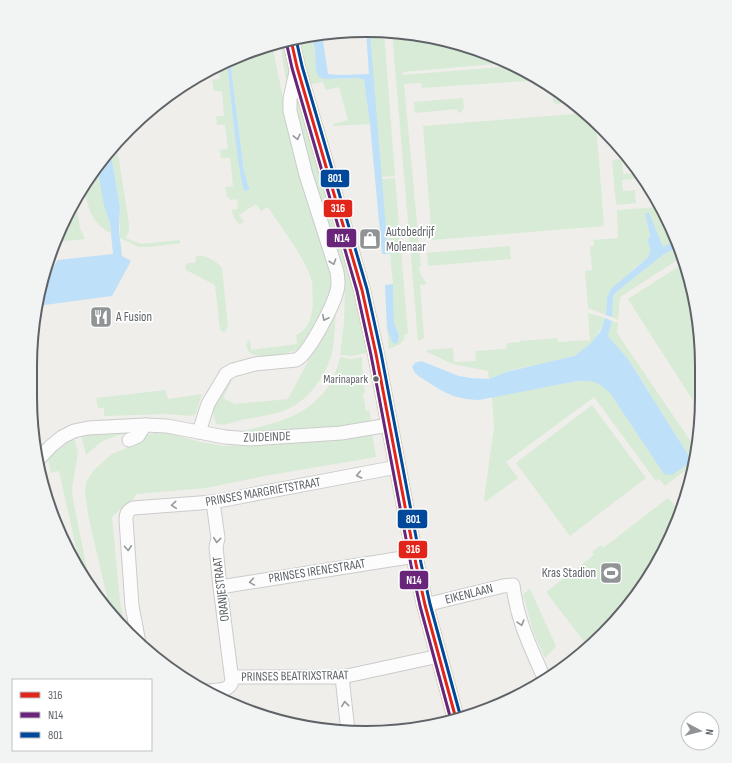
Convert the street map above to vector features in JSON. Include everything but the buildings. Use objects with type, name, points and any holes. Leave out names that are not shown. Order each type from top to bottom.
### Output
[{"type":"main road","points":[[292,45],[297,67],[359,278],[371,327],[415,556],[426,605],[455,714]]},
{"type":"street","points":[[199,432],[208,404],[226,374],[233,370],[255,364],[296,360],[303,355],[310,346],[338,289],[337,272],[306,175],[290,111],[290,99],[297,67]]},
{"type":"street","points":[[129,440],[138,436],[145,425]]},
{"type":"street","name":"ZUIDEINDE","points":[[42,455],[62,437],[74,431],[88,428],[145,425],[167,426],[225,437],[250,439],[341,433],[389,425]]},
{"type":"street","name":"PRINSES MARGRIETSTRAAT","points":[[137,634],[132,606],[126,520],[129,510],[133,508],[213,502],[397,467]]},
{"type":"street","name":"ORANJESTRAAT","points":[[213,502],[218,538],[216,546],[220,587],[232,677]]},
{"type":"street","name":"PRINSES IRENESTRAAT","points":[[220,587],[415,556]]},
{"type":"street","name":"EIKENLAAN","points":[[426,605],[503,586],[513,585],[522,628],[543,675]]},
{"type":"street","name":"PRINSES BEATRIXSTRAAT","points":[[216,690],[228,687],[232,684],[232,677],[342,677],[439,656]]},
{"type":"street","points":[[342,677],[347,725]]},
{"type":"green space","points":[[370,37],[384,38],[395,176],[381,177]]},
{"type":"green space","points":[[393,38],[430,43],[451,48],[472,54],[496,64],[403,72],[403,75],[503,67],[530,81],[422,88],[421,83],[404,84],[421,266],[419,267],[421,275],[426,283],[420,285],[424,338],[418,341]]},
{"type":"green space","points":[[313,41],[319,77],[324,79],[359,78],[364,80],[370,124],[334,126],[333,124],[348,120],[339,87],[326,90],[323,82],[313,84],[308,82],[297,44]]},
{"type":"green space","points":[[285,47],[292,73],[288,82],[285,76],[281,48]]},
{"type":"green space","points":[[273,50],[284,103],[332,269],[332,292],[306,343],[299,349],[287,353],[264,356],[253,355],[249,352],[246,346],[250,340],[251,350],[297,344],[296,335],[302,332],[306,327],[312,314],[313,286],[306,266],[268,207],[261,211],[256,204],[239,215],[244,222],[239,224],[231,210],[238,209],[237,199],[230,200],[227,197],[225,187],[233,186],[230,158],[221,158],[220,150],[228,149],[225,125],[217,125],[216,116],[224,116],[222,91],[214,91],[212,80],[220,79],[219,72],[228,67],[245,191],[249,190],[249,188],[244,171],[231,66]]},
{"type":"green space","points":[[297,90],[351,272],[365,337],[366,353],[351,356],[340,355],[344,323],[345,285],[293,107]]},
{"type":"green space","points":[[552,95],[564,104],[556,104],[553,102]]},
{"type":"green space","points":[[463,98],[464,108],[458,113],[457,109],[415,113],[414,102]]},
{"type":"green space","points":[[577,114],[597,131],[604,226],[432,240],[423,126]]},
{"type":"green space","points":[[117,151],[129,223],[129,231],[126,238],[141,244],[180,240],[180,243],[139,247],[120,238],[120,207],[112,158]]},
{"type":"green space","points":[[621,159],[623,174],[633,173],[637,179],[622,180],[623,191],[635,190],[636,203],[616,205],[612,160]]},
{"type":"green space","points":[[98,175],[111,233],[99,225],[94,219],[86,193]]},
{"type":"green space","points":[[395,178],[408,334],[405,334],[404,340],[400,344],[389,349],[387,328],[392,342],[399,335],[394,323],[393,284],[390,254],[388,254],[381,179]]},
{"type":"green space","points":[[654,207],[671,243],[663,248],[649,213],[650,236],[647,241],[651,249],[650,253],[646,259],[634,268],[607,298],[606,315],[588,308],[585,271],[592,270],[590,246],[594,246],[593,240],[618,238],[617,210]]},
{"type":"green space","points":[[77,209],[80,228],[85,239],[61,241]]},
{"type":"green space","points":[[510,246],[511,259],[428,266],[427,253]]},
{"type":"green space","points":[[674,249],[678,260],[620,297],[618,320],[612,317],[613,297],[615,293],[664,254]]},
{"type":"green space","points":[[196,256],[203,256],[210,259],[222,268],[228,326],[225,332],[220,329],[215,286],[186,270],[185,267],[187,263],[195,263]]},
{"type":"green space","points":[[680,266],[689,302],[692,323],[695,366],[695,403],[628,299]]},
{"type":"green space","points":[[336,308],[331,357],[324,373],[308,395],[294,406],[283,411],[227,424],[217,424],[214,418],[213,406],[217,397],[233,378],[223,398],[235,404],[288,399]]},
{"type":"green space","points":[[588,313],[605,318],[597,334],[588,346],[577,354],[564,359],[506,372],[489,379],[488,371],[453,364],[427,352],[427,350],[453,348],[454,362],[476,361],[475,351],[506,349],[507,343],[557,338],[558,342],[590,340]]},
{"type":"green space","points":[[612,321],[618,323],[617,333],[692,443],[690,457],[628,359],[607,335]]},
{"type":"green space","points":[[340,357],[351,359],[362,357],[365,393],[363,393],[366,411],[369,410],[371,421],[346,427],[241,432],[290,417],[304,410],[316,401],[326,389],[334,375]]},
{"type":"green space","points":[[577,381],[591,381],[600,383],[689,459],[687,469],[666,485],[664,485],[659,479],[656,481],[594,397],[506,462],[518,478],[485,502],[484,499],[494,427],[492,396]]},
{"type":"green space","points":[[165,390],[168,399],[202,394],[196,413],[192,416],[167,414],[104,416],[104,408],[98,408],[96,398]]},
{"type":"green space","points":[[592,405],[646,478],[570,536],[516,463]]},
{"type":"green space","points":[[131,431],[102,441],[86,455],[81,435]]},
{"type":"green space","points":[[163,431],[200,442],[225,446],[328,440],[372,433],[376,457],[270,475],[206,488],[136,494],[132,503],[123,507],[112,517],[120,602],[124,620],[108,600],[88,515],[85,490],[87,480],[94,470],[112,454],[141,442],[147,435]]},
{"type":"green space","points":[[74,437],[78,453],[72,488],[73,500],[88,573],[78,556],[59,471],[51,473],[48,459],[60,446]]},
{"type":"green space","name":"Kras Stadion","points":[[668,498],[676,508],[661,543],[640,580],[599,630],[585,642],[546,592],[594,555],[592,552],[601,545],[603,548]]},
{"type":"green space","points":[[530,589],[556,646],[545,658],[533,631],[523,594]]},
{"type":"water","points":[[366,37],[370,37],[388,254],[382,254],[370,124],[364,80],[359,78],[324,79],[319,77],[316,71],[313,41],[323,40],[328,74],[369,74]]},
{"type":"water","points":[[231,66],[244,171],[249,188],[249,190],[245,191],[240,171],[228,68]]},
{"type":"water","points":[[112,158],[120,207],[119,231],[122,256],[131,261],[112,296],[43,305],[51,270],[58,260],[113,254],[110,223],[104,206],[98,175]]},
{"type":"water","points":[[645,213],[649,213],[663,247],[671,243],[674,249],[664,254],[615,293],[613,297],[612,317],[606,315],[607,298],[611,289],[646,259],[650,252],[647,241],[650,236]]},
{"type":"water","points":[[393,284],[394,323],[399,335],[398,342],[396,344],[392,342],[387,328],[385,285]]},
{"type":"water","points":[[605,318],[612,321],[608,336],[628,359],[690,457],[688,464],[672,475],[664,474],[610,393],[595,382],[577,381],[479,400],[458,397],[440,390],[418,376],[412,367],[415,363],[421,361],[459,376],[489,379],[506,372],[574,356],[589,345],[600,332]]},
{"type":"transit line","name":"801","points":[[297,44],[302,66],[367,289],[381,353],[421,563],[430,604],[460,713]]},
{"type":"transit line","name":"316","points":[[292,45],[297,67],[362,290],[376,354],[416,564],[425,605],[455,714]]},
{"type":"transit line","name":"N14","points":[[287,47],[292,68],[357,291],[371,355],[411,565],[420,606],[450,715]]},
{"type":"place","name":"Autobedrijf Molenaar","points":[[370,239]]},
{"type":"place","name":"A Fusion","points":[[101,317]]},
{"type":"place","name":"Marinapark","points":[[376,379]]},
{"type":"place","name":"Kras Stadion","points":[[611,573]]}]
